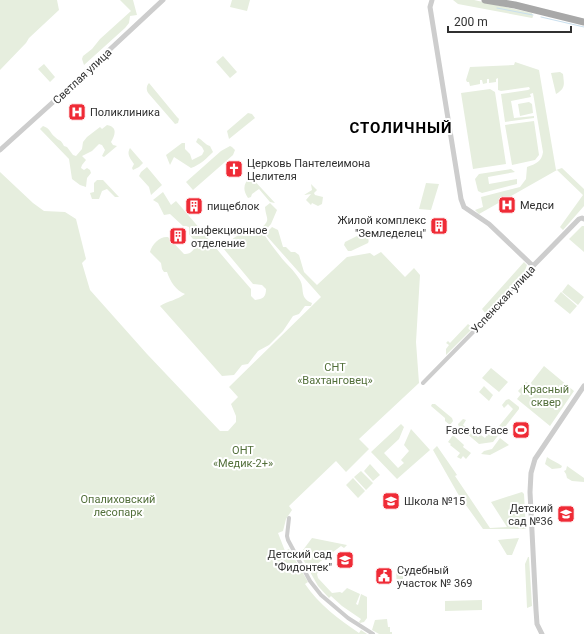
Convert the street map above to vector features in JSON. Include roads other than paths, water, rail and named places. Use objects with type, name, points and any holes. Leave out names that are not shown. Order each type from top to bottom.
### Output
[{"type":"main road","points":[[485,0],[515,5],[584,22]]},
{"type":"main road","points":[[511,0],[584,18]]},
{"type":"street","name":"Светлая улица","points":[[0,150],[53,103],[163,0]]},
{"type":"street","points":[[432,0],[430,8],[462,204],[467,210],[489,224],[533,266]]},
{"type":"street","name":"Успенская улица","points":[[423,383],[579,219],[584,219]]},
{"type":"street","points":[[542,634],[537,624],[536,610],[530,492],[531,473],[539,452],[584,386]]},
{"type":"street","points":[[289,518],[288,540],[316,589],[340,612],[373,634]]},
{"type":"waterway","points":[[497,8],[533,15]]},
{"type":"waterway","points":[[541,17],[584,27]]},
{"type":"place","name":"Поликлиника","points":[[77,112]]},
{"type":"place","name":"Церковь Пантелеимона Целителя","points":[[234,169]]},
{"type":"place","name":"Медси","points":[[507,205]]},
{"type":"place","name":"пищеблок","points":[[194,206]]},
{"type":"place","name":"Жилой комплекс \"Земледелец\"","points":[[439,226]]},
{"type":"place","name":"инфекционное отделение","points":[[178,236]]},
{"type":"place","name":"Face to Face","points":[[521,430]]},
{"type":"place","name":"Школа №15","points":[[391,501]]},
{"type":"place","name":"Детский сад №36","points":[[566,514]]},
{"type":"place","name":"Детский сад \"Фидонтек\"","points":[[345,560]]},
{"type":"place","name":"Судебный участок № 369","points":[[384,576]]},
{"type":"district","name":"СТОЛИЧНЫЙ","points":[[401,128]]},
{"type":"park label","name":"СНТ «Вахтанговец»","points":[[335,373]]},
{"type":"park label","name":"Красный сквер","points":[[546,395]]},
{"type":"park label","name":"ОНТ «Медик-2+»","points":[[243,456]]},
{"type":"park label","name":"Опалиховский лесопарк","points":[[118,505]]}]
